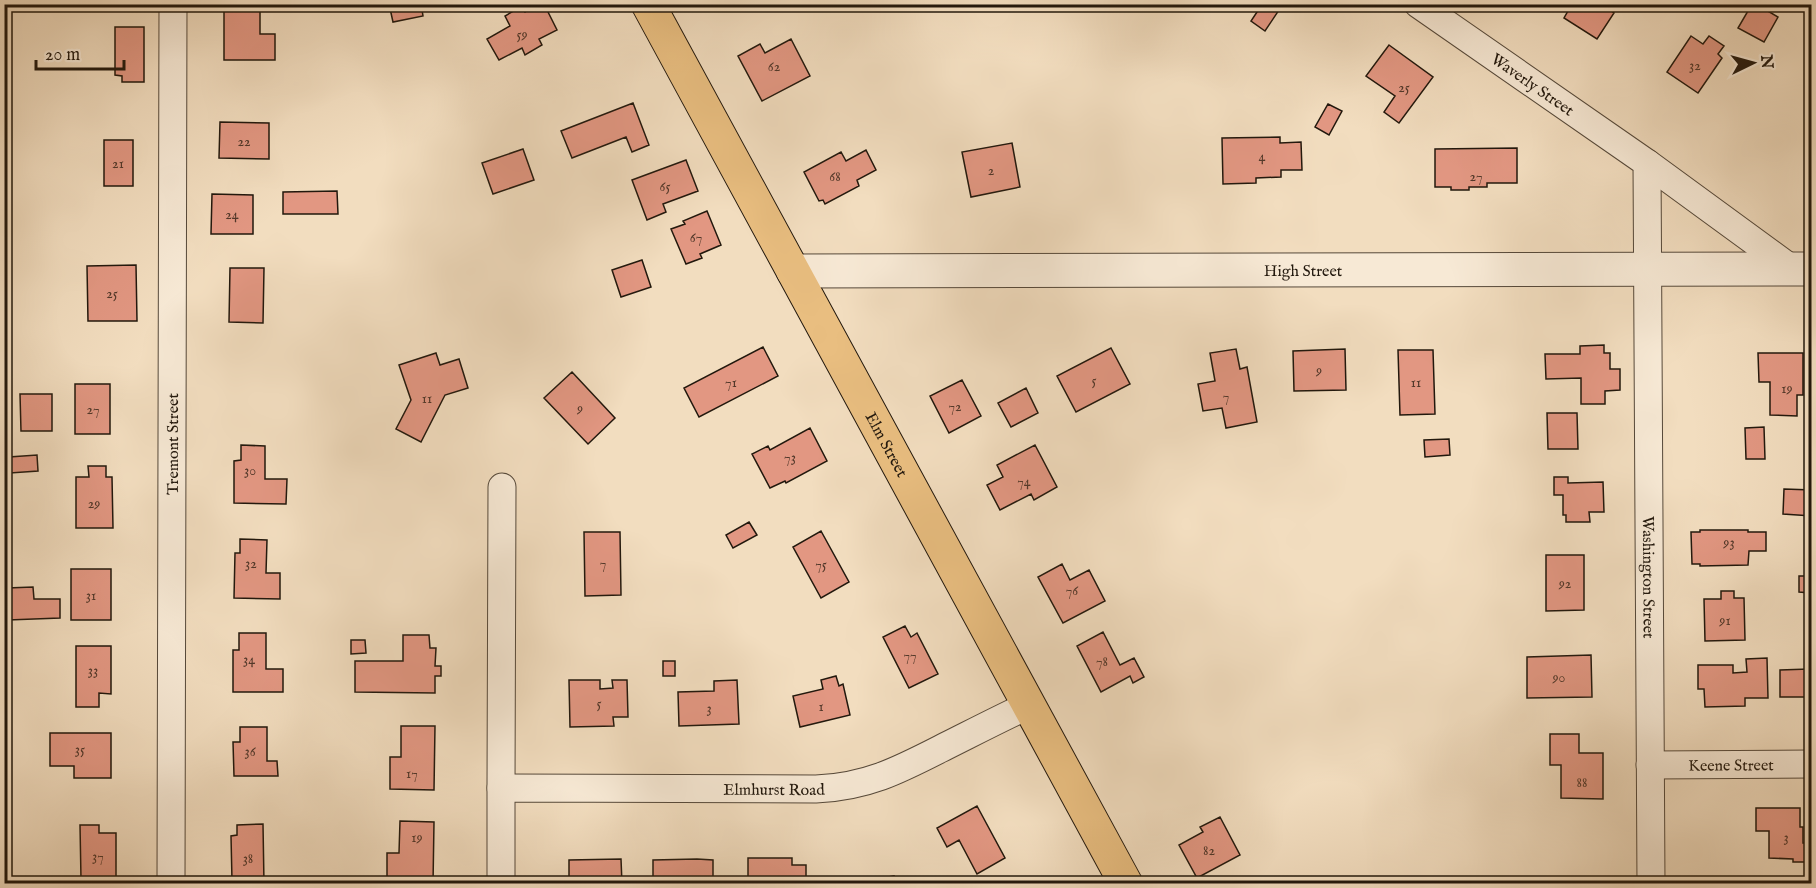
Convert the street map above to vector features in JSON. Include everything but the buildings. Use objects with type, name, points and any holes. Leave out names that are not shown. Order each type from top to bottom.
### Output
[{"type":"main road","name":"Elm Street","points":[[648,4],[1126,884]]},
{"type":"street","name":"Tremont Street","points":[[171,884],[173,4]]},
{"type":"street","name":"Waverly Street","points":[[1418,4],[1802,269]]},
{"type":"street","points":[[1647,163],[1647,270]]},
{"type":"street","name":"High Street","points":[[793,271],[1802,269]]},
{"type":"street","name":"Washington Street","points":[[1647,270],[1651,884]]},
{"type":"street","points":[[501,884],[502,487]]},
{"type":"street","name":"Elmhurst Road","points":[[501,788],[816,789],[845,787],[899,770],[1029,705]]},
{"type":"street","name":"Keene Street","points":[[1650,765],[1812,764]]}]
